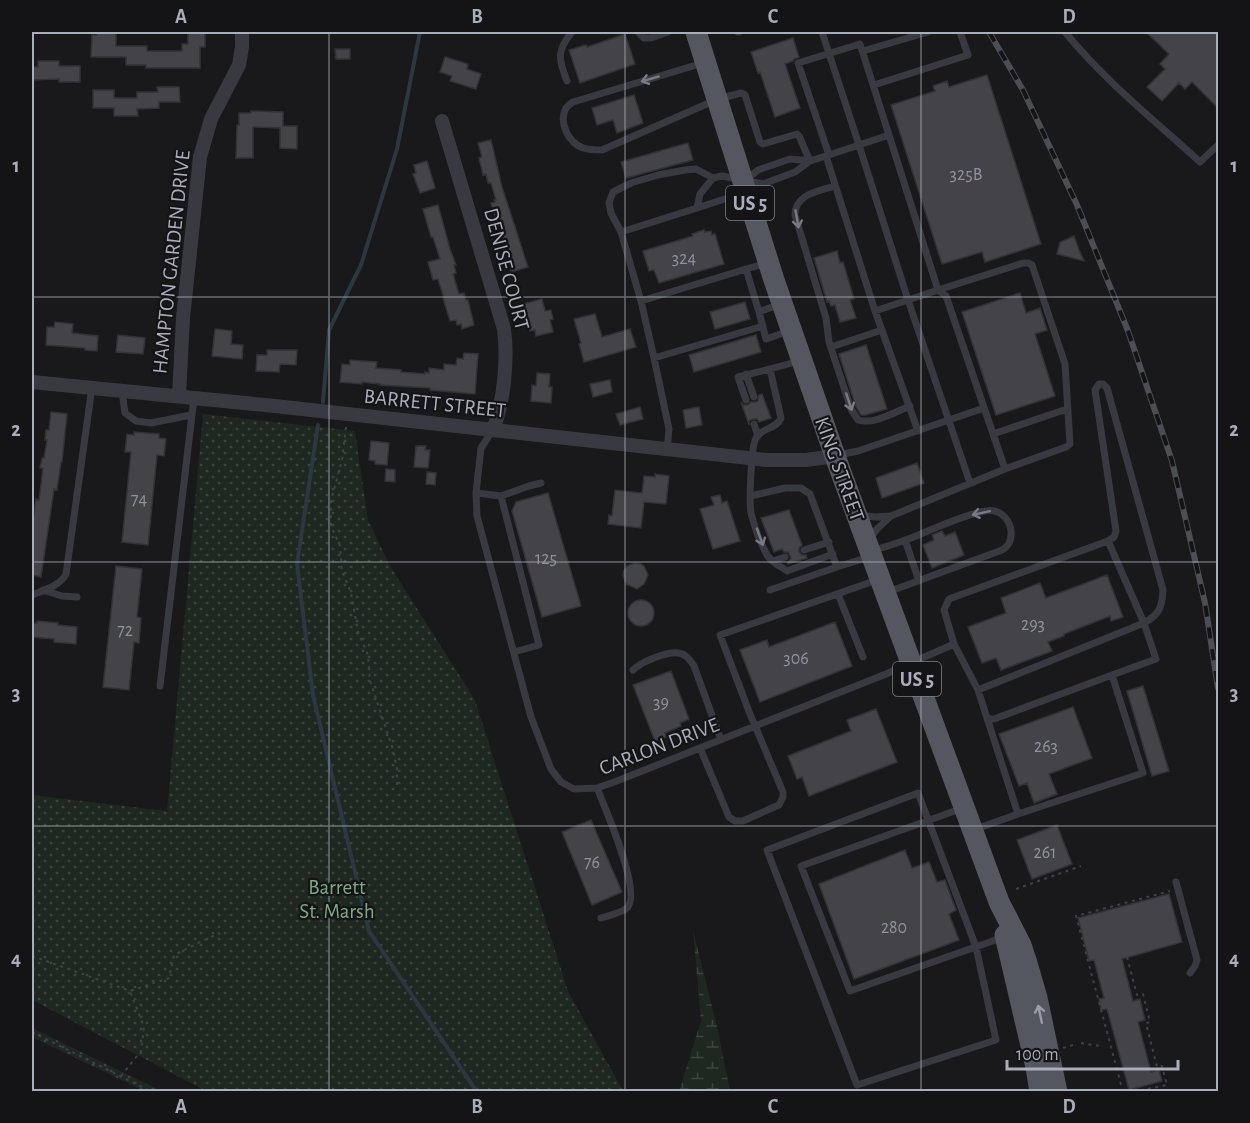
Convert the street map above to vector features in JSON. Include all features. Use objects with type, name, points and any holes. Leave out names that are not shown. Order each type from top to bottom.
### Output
[{"type":"main road","name":"KING STREET","points":[[696,32],[782,304],[834,456],[999,902],[1021,945],[1037,998],[1057,1092]]},
{"type":"main road","name":"KING STREET","points":[[999,902],[1040,1092]]},
{"type":"street","name":"HAMPTON GARDEN DRIVE","points":[[179,396],[183,318],[200,157],[211,119],[239,65],[242,32]]},
{"type":"street","name":"DENISE COURT","points":[[442,121],[504,329],[507,358],[498,417],[493,430]]},
{"type":"street","name":"BARRETT STREET","points":[[32,382],[752,459],[792,460],[834,456]]},
{"type":"lane","points":[[567,81],[560,65],[561,49],[572,32]]},
{"type":"lane","points":[[638,32],[644,38],[651,38],[668,32]]},
{"type":"lane","points":[[822,32],[908,300],[970,483]]},
{"type":"lane","points":[[862,51],[928,32]]},
{"type":"lane","points":[[874,85],[968,56],[960,32]]},
{"type":"lane","points":[[1065,32],[1116,85],[1200,162],[1218,145]]},
{"type":"lane","points":[[918,431],[875,311],[798,63],[860,44],[938,290],[946,296],[1005,469]]},
{"type":"lane","points":[[706,62],[573,102],[566,108],[565,129],[578,146],[585,149],[602,150],[718,99],[741,93],[744,95],[760,142],[763,144],[796,134],[810,161]]},
{"type":"lane","points":[[667,450],[669,429],[641,301],[621,232],[611,213],[609,203],[613,192],[631,183],[658,175],[696,169],[712,178],[722,176],[763,184],[795,172],[810,161],[889,135]]},
{"type":"lane","points":[[621,232],[737,195],[743,181],[758,170],[790,159],[810,161]]},
{"type":"lane","points":[[697,208],[700,194],[712,178]]},
{"type":"lane","points":[[835,186],[803,197],[795,209],[828,325],[828,338],[851,409],[858,420],[864,422],[910,406]]},
{"type":"lane","points":[[641,301],[769,262]]},
{"type":"lane","points":[[856,514],[875,517],[891,516],[1070,444],[1065,364],[1032,265],[1023,263],[875,311]]},
{"type":"lane","points":[[746,269],[766,339],[791,330]]},
{"type":"lane","points":[[759,312],[782,304]]},
{"type":"lane","points":[[654,358],[763,326]]},
{"type":"lane","points":[[831,347],[882,330]]},
{"type":"lane","points":[[746,400],[738,377],[801,360]]},
{"type":"lane","points":[[770,369],[781,418],[778,424],[766,430],[754,442],[750,511],[766,555],[787,571],[833,554]]},
{"type":"lane","points":[[746,375],[754,397]]},
{"type":"lane","points":[[978,690],[1144,623],[1154,617],[1161,607],[1163,590],[1107,388],[1103,384],[1095,390],[1116,531],[1114,537],[949,599],[944,610],[954,644],[978,690],[1018,813]]},
{"type":"lane","points":[[32,595],[65,578],[68,569],[92,387]]},
{"type":"lane","points":[[122,391],[125,413],[136,421],[151,423],[191,416]]},
{"type":"lane","points":[[160,686],[194,398]]},
{"type":"lane","points":[[834,456],[858,451],[984,408]]},
{"type":"lane","points":[[993,434],[1068,410]]},
{"type":"lane","points":[[762,421],[766,430]]},
{"type":"lane","points":[[754,424],[758,436]]},
{"type":"lane","name":"CARLON DRIVE","points":[[493,430],[480,448],[476,493],[477,516],[531,717],[551,769],[561,782],[574,789],[597,788],[617,781],[954,644]]},
{"type":"lane","points":[[476,493],[501,496],[542,483]]},
{"type":"lane","points":[[751,496],[785,488],[801,488],[810,494],[837,567]]},
{"type":"lane","points":[[501,496],[539,645],[514,652]]},
{"type":"lane","points":[[700,748],[729,817],[743,821],[779,805],[783,792],[720,635],[838,594],[920,581],[1008,547],[1011,541],[1011,530],[1005,516],[993,510],[971,515],[869,551],[837,567],[770,590]]},
{"type":"lane","points":[[869,551],[873,533],[891,516]]},
{"type":"lane","points":[[905,540],[920,581]]},
{"type":"lane","points":[[987,719],[994,719],[1156,659],[1144,623],[1108,541]]},
{"type":"lane","points":[[804,550],[829,542]]},
{"type":"lane","points":[[773,561],[786,556]]},
{"type":"lane","points":[[44,590],[62,596],[77,597]]},
{"type":"lane","points":[[838,594],[863,657]]},
{"type":"lane","points":[[633,670],[642,663],[666,654],[679,653],[686,656],[694,666],[721,740]]},
{"type":"lane","points":[[973,830],[1018,813],[1143,773],[1112,675]]},
{"type":"lane","points":[[597,788],[621,848],[630,884],[630,902],[627,908],[601,918]]},
{"type":"lane","points":[[918,793],[976,947],[996,1040],[857,1085],[767,850],[918,793]]},
{"type":"lane","points":[[965,807],[801,866],[850,991],[1005,937]]},
{"type":"lane","points":[[1177,885],[1197,960],[1190,973]]},
{"type":"path","points":[[346,424],[342,460],[331,501],[331,526],[340,546],[342,571],[351,593],[358,632],[368,655],[370,681],[392,746],[397,769],[397,789]]},
{"type":"path","points":[[1016,889],[1081,866]]},
{"type":"path","points":[[1123,1092],[1076,916],[1177,885]]},
{"type":"path","points":[[32,956],[130,991],[169,978],[174,955],[219,933],[220,937]]},
{"type":"path","points":[[1128,957],[1137,995],[1143,994],[1150,1022],[1146,1023],[1157,1067],[1162,1066],[1167,1085],[1133,1092]]},
{"type":"path","points":[[121,1076],[141,1051],[144,1027],[130,991]]},
{"type":"path","points":[[32,1032],[152,1092]]},
{"type":"path","points":[[1081,1043],[1100,1046]]},
{"type":"path","points":[[1060,1048],[1073,1046]]},
{"type":"green space","name":"Barrett St. Marsh","points":[[203,414],[355,431],[368,520],[390,566],[475,700],[568,991],[623,1091],[206,1091],[32,1000],[32,795],[167,811]]},
{"type":"green space","points":[[693,930],[730,1091],[679,1091],[701,1021]]},
{"type":"green space","points":[[32,1028],[162,1091],[144,1091],[32,1037]]},
{"type":"building","points":[[97,32],[116,32],[116,46],[147,46],[147,51],[182,51],[182,44],[188,44],[188,32],[205,32],[205,47],[200,47],[200,68],[146,68],[146,65],[126,65],[126,57],[91,57],[92,35],[97,35]]},
{"type":"building","points":[[1146,32],[1218,32],[1218,108],[1192,82],[1185,89],[1179,83],[1162,101],[1147,87],[1165,69],[1160,64],[1169,54]]},
{"type":"building","points":[[625,34],[635,64],[580,83],[569,50],[586,45],[587,47]]},
{"type":"building","points":[[793,38],[799,57],[785,64],[800,108],[775,117],[751,52]]},
{"type":"building","points":[[335,49],[350,49],[350,59],[336,59]]},
{"type":"building","points":[[445,57],[468,64],[467,69],[481,74],[476,89],[450,81],[452,76],[440,72]]},
{"type":"building","points":[[38,61],[59,61],[59,66],[80,66],[80,82],[59,82],[59,79],[32,80],[32,67],[38,67]]},
{"type":"building","points":[[987,75],[1041,244],[985,262],[982,252],[942,264],[891,105],[935,91],[933,86],[947,81],[949,87]]},
{"type":"building","points":[[157,87],[179,87],[180,102],[159,102],[159,108],[137,109],[138,116],[114,116],[114,108],[93,108],[93,90],[114,90],[114,98],[137,98],[137,92],[158,92]]},
{"type":"building","points":[[634,95],[643,123],[617,133],[613,120],[597,125],[592,108]]},
{"type":"building","points":[[251,111],[283,112],[283,126],[297,126],[297,149],[280,148],[280,128],[253,127],[253,158],[236,158],[239,113],[251,113]]},
{"type":"building","points":[[491,140],[502,187],[528,267],[511,272],[505,242],[491,203],[496,200],[491,183],[488,183],[486,174],[483,175],[479,158],[482,157],[478,143]]},
{"type":"building","points":[[688,143],[693,160],[626,178],[621,162]]},
{"type":"building","points":[[427,161],[435,188],[420,193],[413,174],[416,173],[414,165]]},
{"type":"building","points":[[438,205],[456,265],[454,265],[456,273],[453,274],[459,294],[464,293],[468,300],[474,325],[462,329],[461,324],[457,325],[456,320],[450,321],[438,279],[433,280],[428,262],[440,259],[423,209]]},
{"type":"building","points":[[704,230],[705,232],[711,231],[712,235],[715,234],[724,264],[659,283],[654,270],[649,271],[643,251],[693,236],[692,234]]},
{"type":"building","points":[[1074,236],[1084,261],[1057,254],[1060,242]]},
{"type":"building","points":[[837,251],[840,263],[843,262],[854,299],[850,300],[856,318],[840,322],[835,305],[831,306],[829,301],[827,302],[814,258]]},
{"type":"building","points":[[1020,293],[1026,313],[1040,308],[1047,330],[1035,334],[1055,396],[996,415],[962,312]]},
{"type":"building","points":[[542,299],[545,311],[551,310],[553,319],[550,320],[553,332],[536,336],[535,330],[530,331],[523,304]]},
{"type":"building","points":[[745,302],[750,319],[715,329],[710,312]]},
{"type":"building","points":[[595,314],[602,337],[630,329],[636,347],[584,362],[574,319]]},
{"type":"building","points":[[55,322],[73,324],[72,333],[98,336],[97,351],[46,345],[47,327],[54,327]]},
{"type":"building","points":[[215,329],[232,331],[231,344],[243,345],[242,359],[212,356]]},
{"type":"building","points":[[118,335],[145,338],[143,354],[116,352]]},
{"type":"building","points":[[756,335],[761,352],[694,372],[689,355]]},
{"type":"building","points":[[866,345],[887,409],[861,415],[856,407],[839,354]]},
{"type":"building","points":[[267,350],[297,350],[296,365],[280,364],[279,372],[256,371],[257,355],[267,355]]},
{"type":"building","points":[[464,353],[478,354],[475,394],[430,390],[430,388],[340,382],[342,364],[350,365],[350,360],[377,362],[376,368],[425,374],[425,372],[429,373],[429,368],[444,370],[444,364],[456,365],[457,358],[463,359]]},
{"type":"building","points":[[537,373],[550,374],[551,403],[531,401],[532,385],[536,386]]},
{"type":"building","points":[[610,380],[612,392],[593,397],[590,384]]},
{"type":"building","points":[[762,394],[771,418],[759,422],[753,419],[749,421],[749,425],[741,402],[747,405],[758,401],[759,395]]},
{"type":"building","points":[[640,407],[643,419],[620,425],[616,414]]},
{"type":"building","points":[[699,407],[702,425],[686,428],[683,410]]},
{"type":"building","points":[[51,412],[67,414],[62,462],[57,490],[54,489],[41,577],[32,575],[32,517],[36,499],[39,500],[43,468],[40,468],[42,458],[44,458],[46,430],[49,430]]},
{"type":"building","points":[[134,432],[159,434],[159,438],[166,439],[164,456],[157,455],[148,545],[122,542],[131,452],[125,452],[127,434],[134,435]]},
{"type":"building","points":[[371,441],[389,443],[387,465],[375,464],[375,461],[369,460]]},
{"type":"building","points":[[416,446],[426,446],[425,450],[430,450],[428,468],[414,467]]},
{"type":"building","points":[[917,463],[924,483],[882,498],[876,478]]},
{"type":"building","points":[[386,469],[395,470],[395,482],[385,481]]},
{"type":"building","points":[[427,472],[436,473],[435,485],[426,484]]},
{"type":"building","points":[[655,474],[669,476],[666,504],[644,502],[641,528],[608,524],[609,515],[612,516],[615,490],[642,493],[644,476],[655,477]]},
{"type":"building","points":[[548,493],[581,606],[542,617],[512,511],[516,502]]},
{"type":"building","points":[[720,495],[722,503],[727,501],[740,541],[713,549],[700,509],[714,505],[711,497]]},
{"type":"building","points":[[789,510],[802,545],[799,552],[807,558],[788,564],[791,558],[788,552],[782,549],[774,552],[761,518]]},
{"type":"building","points":[[942,531],[945,536],[955,532],[964,555],[932,568],[923,545],[934,540],[932,535]]},
{"type":"building","points":[[635,563],[644,566],[648,575],[644,584],[637,589],[626,584],[623,575],[627,566]]},
{"type":"building","points":[[116,566],[142,569],[137,617],[141,618],[139,643],[134,642],[129,690],[103,687]]},
{"type":"building","points":[[1107,575],[1123,617],[1111,621],[1110,616],[1064,634],[1048,642],[1052,651],[1001,670],[996,658],[982,663],[968,627],[1006,613],[1001,598],[1040,583],[1046,598]]},
{"type":"building","points":[[641,600],[650,604],[654,613],[650,622],[641,626],[632,622],[628,613],[632,604]]},
{"type":"building","points":[[37,621],[77,627],[76,644],[32,637],[32,623],[37,623]]},
{"type":"building","points":[[835,622],[852,666],[760,702],[740,650],[767,640],[769,647]]},
{"type":"building","points":[[671,671],[689,719],[680,723],[681,726],[665,733],[666,737],[655,741],[633,685]]},
{"type":"building","points":[[1143,686],[1169,771],[1152,776],[1127,691]]},
{"type":"building","points":[[1073,707],[1092,758],[1049,774],[1057,794],[1034,803],[1027,783],[1019,786],[999,734]]},
{"type":"building","points":[[876,709],[897,762],[809,796],[802,777],[797,779],[788,756],[851,731],[847,720]]},
{"type":"building","points":[[591,820],[622,892],[592,905],[562,832]]},
{"type":"building","points":[[1057,825],[1072,864],[1032,879],[1017,840]]},
{"type":"building","points":[[905,850],[912,868],[929,862],[937,882],[945,880],[956,910],[949,914],[959,940],[854,979],[819,884]]},
{"type":"building","points":[[1169,894],[1182,942],[1122,959],[1133,1001],[1140,999],[1145,1020],[1138,1022],[1151,1072],[1159,1070],[1162,1081],[1129,1090],[1107,1009],[1101,1010],[1099,999],[1104,998],[1094,960],[1089,961],[1078,918]]},
{"type":"waterway","points":[[323,402],[329,330],[361,265],[397,149],[420,32]]},
{"type":"waterway","points":[[318,425],[297,564],[313,695],[369,931],[477,1092]]},
{"type":"railway","points":[[989,32],[1023,90],[1077,205],[1128,331],[1172,461],[1205,603],[1218,688]]}]
